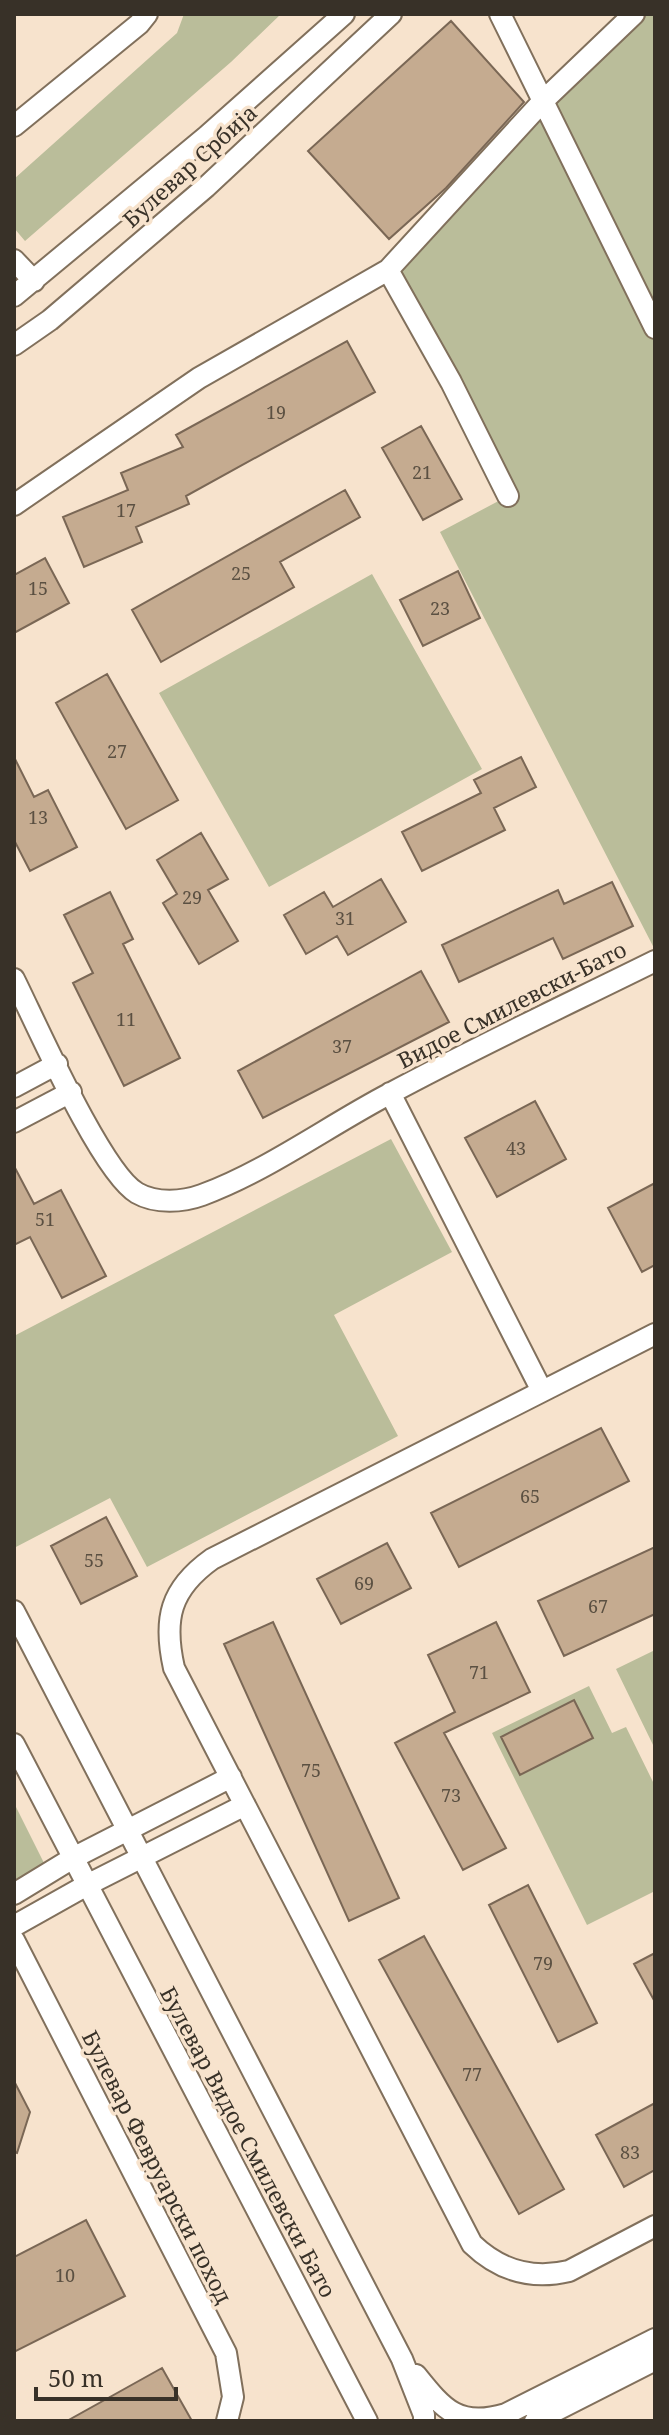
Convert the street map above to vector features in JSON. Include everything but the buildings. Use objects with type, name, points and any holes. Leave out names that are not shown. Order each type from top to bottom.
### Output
[{"type":"street","points":[[14,126],[139,24],[147,14]]},
{"type":"street","name":"Булевар Србија","points":[[14,296],[207,136],[344,14]]},
{"type":"street","name":"Булевар Србија","points":[[14,345],[50,320],[206,187],[391,14]]},
{"type":"street","points":[[500,14],[655,328]]},
{"type":"street","points":[[14,505],[199,378],[388,270],[543,101],[634,14]]},
{"type":"street","points":[[14,260],[34,281]]},
{"type":"street","points":[[388,270],[451,382],[508,496]]},
{"type":"street","name":"Видое Смилевски-Бато","points":[[14,979],[87,1125],[120,1178],[138,1194],[167,1201],[199,1196],[246,1175],[390,1093],[655,961]]},
{"type":"street","points":[[14,1087],[57,1064]]},
{"type":"street","points":[[14,1122],[71,1092]]},
{"type":"street","points":[[390,1093],[542,1391]]},
{"type":"street","points":[[655,1334],[212,1559],[182,1587],[172,1605],[168,1643],[174,1668],[472,2244],[483,2255],[510,2269],[538,2275],[554,2274],[569,2271],[655,2226]]},
{"type":"street","name":"Булевар Видое Смилевски Бато","points":[[14,1611],[402,2359]]},
{"type":"street","name":"Булевар Видое Смилевски Бато","points":[[14,1744],[367,2421]]},
{"type":"street","points":[[14,1894],[73,1858],[231,1777]]},
{"type":"street","points":[[14,1926],[87,1885],[245,1805]]},
{"type":"street","name":"Булевар Февруарски поход","points":[[14,1940],[226,2353],[233,2397],[227,2421]]},
{"type":"street","points":[[402,2359],[442,2407],[465,2418],[488,2420],[506,2414],[655,2339]]},
{"type":"street","points":[[402,2359],[424,2421]]},
{"type":"street","points":[[535,2421],[655,2360]]},
{"type":"green space","points":[[184,14],[281,14],[231,62],[25,241],[14,228],[14,179],[177,33]]},
{"type":"green space","points":[[638,14],[655,14],[655,950],[440,532],[508,496],[395,264]]},
{"type":"green space","points":[[372,574],[482,769],[269,887],[159,693]]},
{"type":"green space","points":[[391,1139],[452,1252],[334,1315],[398,1436],[147,1567],[110,1498],[14,1548],[14,1336]]},
{"type":"green space","points":[[655,1650],[655,1749],[616,1669]]},
{"type":"green space","points":[[589,1686],[612,1733],[626,1727],[655,1786],[655,1891],[587,1925],[492,1733]]},
{"type":"green space","points":[[14,1803],[45,1865],[24,1881],[14,1882]]}]
